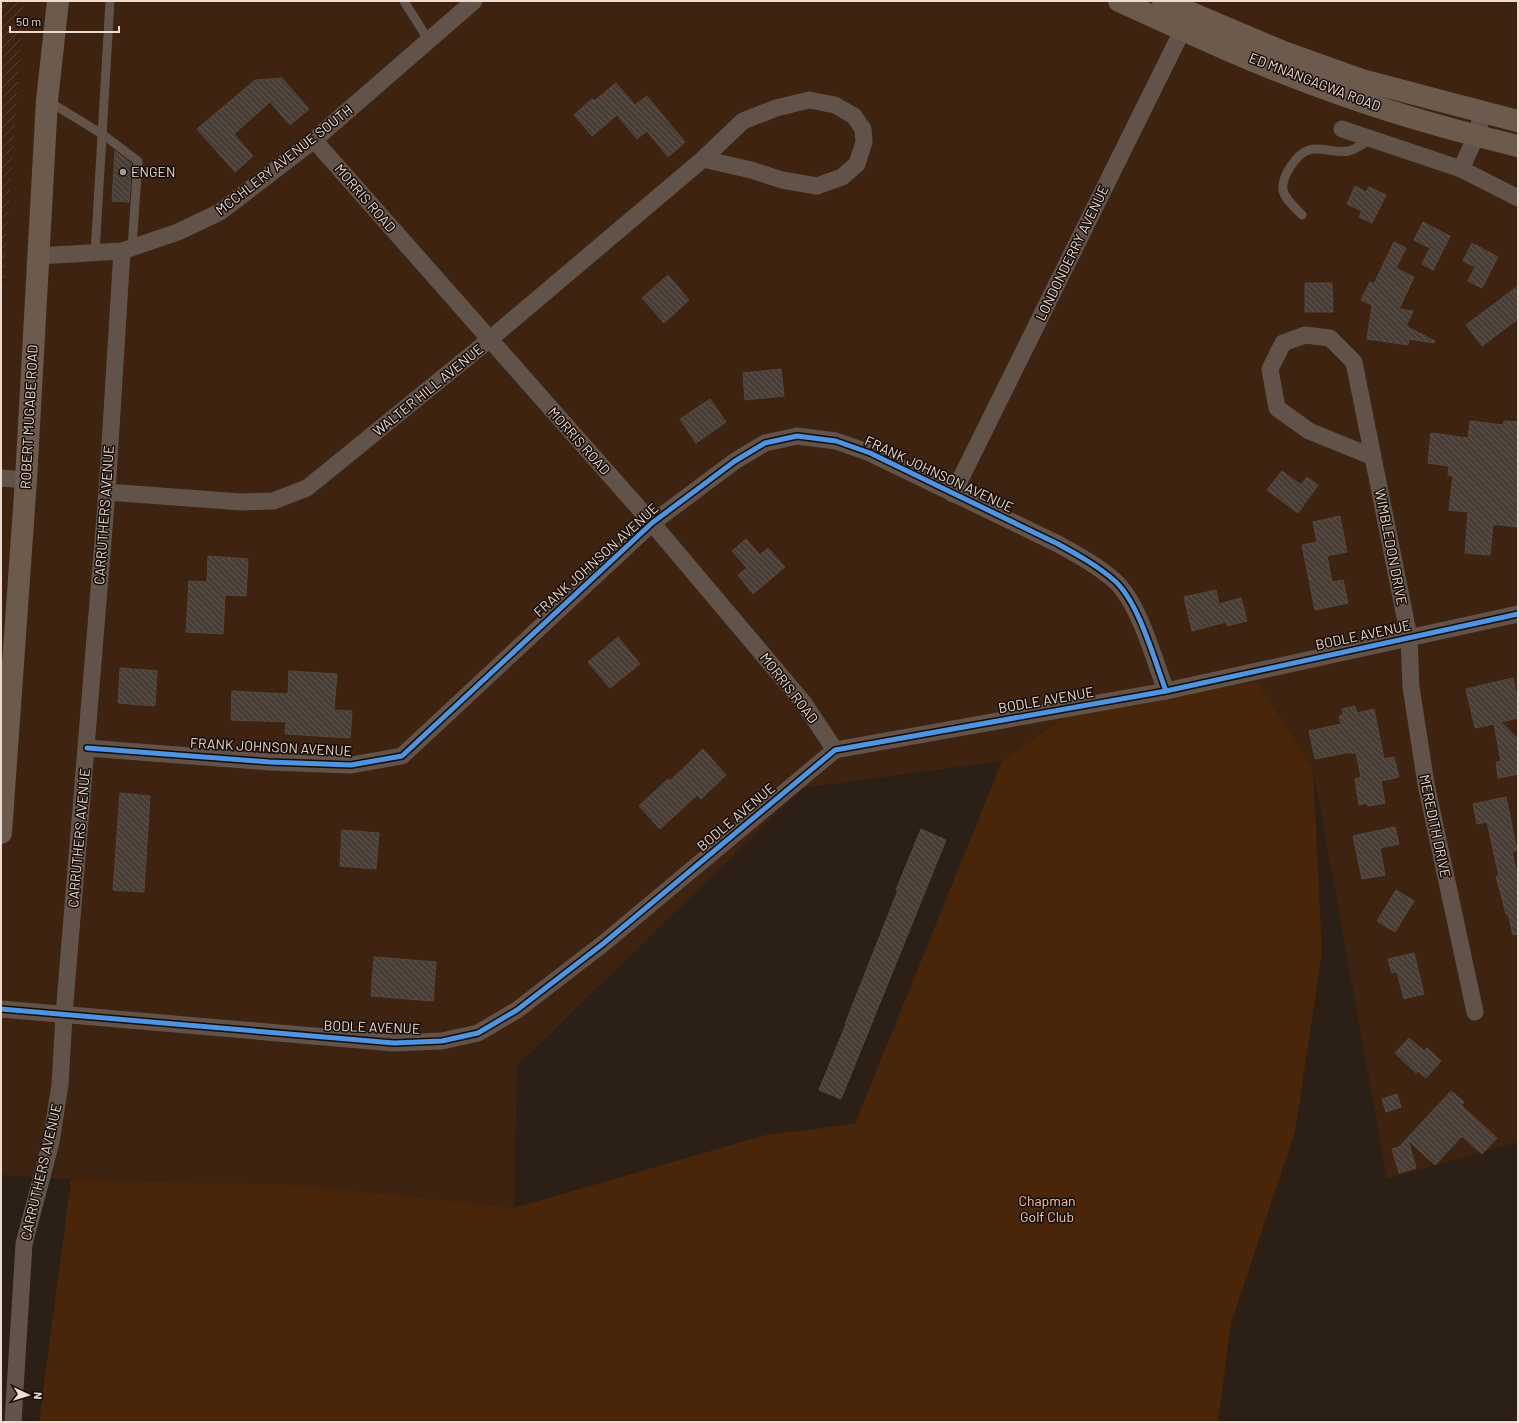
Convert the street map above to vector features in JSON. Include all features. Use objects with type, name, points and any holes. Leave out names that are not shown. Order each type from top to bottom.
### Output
[{"type":"main road","name":"ROBERT MUGABE ROAD","points":[[1,833],[26,480],[47,100],[58,1]]},
{"type":"main road","name":"ED MNANGAGWA ROAD","points":[[1119,1],[1281,51],[1365,81],[1518,120]]},
{"type":"main road","name":"ED MNANGAGWA ROAD","points":[[1163,1],[1187,21],[1318,87],[1363,103],[1476,136],[1518,146]]},
{"type":"street","name":"MCCHLERY AVENUE SOUTH","points":[[38,256],[95,253],[127,249],[178,232],[220,212],[314,140],[474,1]]},
{"type":"street","name":"LONDONDERRY AVENUE","points":[[953,494],[1187,21]]},
{"type":"street","name":"WALTER HILL AVENUE","points":[[107,492],[241,502],[273,501],[308,488],[489,340],[703,159],[742,121],[776,108],[809,100],[836,105],[854,116],[863,130],[864,142],[857,164],[842,177],[817,186],[782,180],[751,170],[703,159]]},
{"type":"street","points":[[1461,169],[1476,136],[1483,112]]},
{"type":"street","points":[[1342,128],[1461,169],[1518,198]]},
{"type":"street","name":"MORRIS ROAD","points":[[314,140],[652,523],[803,702],[835,750]]},
{"type":"street","name":"CARRUTHERS AVENUE","points":[[13,1422],[24,1244],[51,1142],[60,1085],[64,1015],[127,249]]},
{"type":"street","name":"WIMBLEDON DRIVE","points":[[1373,457],[1309,431],[1277,408],[1270,369],[1283,343],[1305,335],[1330,338],[1354,362],[1373,457],[1408,637]]},
{"type":"street","name":"FRANK JOHNSON AVENUE","points":[[87,748],[269,762],[351,765],[402,756],[652,523],[735,462],[765,443],[797,436],[836,441],[870,453],[1058,544],[1088,561],[1116,581],[1135,610],[1166,691]]},
{"type":"street","points":[[1,478],[26,480]]},
{"type":"street","name":"BODLE AVENUE","points":[[1,1010],[394,1043],[442,1041],[478,1033],[517,1010],[604,943],[835,750],[1166,691],[1518,614]]},
{"type":"street","name":"MEREDITH DRIVE","points":[[1408,637],[1411,687],[1426,784],[1475,1012]]},
{"type":"lane","points":[[95,253],[110,1]]},
{"type":"lane","points":[[404,1],[429,41]]},
{"type":"lane","points":[[47,100],[102,134],[138,161],[127,249]]},
{"type":"lane","points":[[1302,215],[1287,199],[1283,190],[1285,180],[1298,157],[1306,151],[1314,149],[1347,152],[1372,138]]},
{"type":"shaded area","points":[[1,1],[24,1],[1,319]]},
{"type":"shaded area","points":[[24,1],[1518,1],[1518,1142],[1387,1179],[1313,768],[1258,683],[1070,713],[1002,761],[803,788],[517,1066],[514,1208],[1,1175],[1,319]]},
{"type":"green space","name":"Chapman Golf Club","points":[[1258,683],[1313,768],[1322,952],[1295,1132],[1231,1323],[1218,1422],[39,1422],[71,1180],[296,1185],[514,1208],[766,1135],[855,1124],[1002,761],[1070,713],[1163,694]]},
{"type":"building","points":[[282,78],[309,109],[290,125],[270,102],[234,134],[253,156],[235,172],[197,129],[255,80]]},
{"type":"building","points":[[616,83],[635,105],[647,96],[685,142],[668,157],[647,131],[637,139],[617,115],[592,136],[574,115],[592,99],[594,101]]},
{"type":"building","name":"ENGEN","points":[[115,151],[132,164],[129,202],[112,201]]},
{"type":"building","points":[[1355,186],[1366,192],[1369,187],[1386,195],[1372,223],[1359,217],[1362,211],[1347,204]]},
{"type":"building","points":[[1423,222],[1450,236],[1433,270],[1422,264],[1430,248],[1414,240]]},
{"type":"building","points":[[1394,242],[1406,248],[1396,268],[1414,277],[1399,309],[1413,311],[1406,326],[1435,341],[1434,343],[1409,339],[1408,345],[1367,339],[1372,305],[1361,300],[1370,282],[1374,284]]},
{"type":"building","points":[[1472,243],[1498,257],[1482,288],[1468,281],[1475,267],[1463,261]]},
{"type":"building","points":[[668,275],[689,300],[664,323],[642,298]]},
{"type":"building","points":[[1305,283],[1332,283],[1333,312],[1305,312]]},
{"type":"building","points":[[1518,286],[1518,319],[1482,346],[1466,325]]},
{"type":"building","points":[[781,369],[784,396],[745,400],[743,373]]},
{"type":"building","points":[[710,399],[726,422],[696,443],[680,419]]},
{"type":"building","points":[[1470,421],[1503,425],[1504,421],[1518,422],[1517,527],[1493,524],[1490,555],[1465,553],[1468,512],[1449,510],[1453,476],[1448,475],[1449,466],[1428,463],[1431,433],[1468,438]]},
{"type":"building","points":[[1282,471],[1301,485],[1307,477],[1318,485],[1298,513],[1267,490]]},
{"type":"building","points":[[1340,516],[1347,552],[1327,556],[1332,582],[1343,580],[1348,603],[1315,610],[1302,545],[1317,542],[1313,522]]},
{"type":"building","points":[[746,539],[760,555],[768,548],[785,567],[753,594],[738,575],[747,568],[732,551]]},
{"type":"building","points":[[208,556],[248,559],[246,596],[225,595],[223,634],[186,632],[189,581],[207,582]]},
{"type":"building","points":[[1216,590],[1219,604],[1241,598],[1247,621],[1227,626],[1226,622],[1192,631],[1184,597]]},
{"type":"building","points":[[618,637],[640,664],[610,688],[588,662]]},
{"type":"building","points":[[120,668],[157,671],[155,706],[118,703]]},
{"type":"building","points":[[289,671],[337,674],[334,710],[352,711],[350,738],[285,734],[286,722],[231,720],[232,691],[288,694]]},
{"type":"building","points":[[1513,678],[1518,702],[1518,718],[1501,722],[1518,739],[1518,774],[1498,778],[1496,762],[1501,761],[1494,724],[1475,728],[1466,689]]},
{"type":"building","points":[[1355,706],[1357,713],[1374,709],[1384,759],[1394,757],[1399,777],[1381,781],[1385,803],[1368,806],[1367,803],[1359,805],[1355,779],[1361,777],[1356,753],[1346,753],[1315,759],[1309,731],[1341,724],[1339,716],[1343,715],[1342,709]]},
{"type":"building","points":[[703,749],[726,775],[701,799],[697,795],[660,829],[639,806],[668,779],[670,781]]},
{"type":"building","points":[[120,793],[150,796],[144,892],[113,890]]},
{"type":"building","points":[[1506,797],[1517,850],[1512,852],[1518,877],[1518,934],[1513,935],[1496,876],[1499,876],[1487,822],[1477,824],[1473,804]]},
{"type":"building","points":[[1395,827],[1399,844],[1380,848],[1385,875],[1362,879],[1353,836]]},
{"type":"building","points":[[921,829],[946,840],[841,1099],[819,1090]]},
{"type":"building","points":[[342,830],[379,833],[376,869],[340,866]]},
{"type":"building","points":[[1396,890],[1414,901],[1395,932],[1377,921]]},
{"type":"building","points":[[1414,953],[1424,994],[1404,999],[1397,972],[1392,973],[1388,959]]},
{"type":"building","points":[[374,957],[436,962],[433,1001],[371,996]]},
{"type":"building","points":[[1409,1038],[1424,1051],[1427,1048],[1441,1061],[1426,1078],[1418,1071],[1416,1073],[1395,1053]]},
{"type":"building","points":[[1451,1091],[1464,1102],[1461,1105],[1497,1138],[1482,1154],[1462,1136],[1435,1165],[1408,1140],[1416,1168],[1399,1173],[1392,1149],[1399,1147]]},
{"type":"building","points":[[1397,1094],[1401,1107],[1386,1112],[1382,1099]]},
{"type":"cycle path","points":[[87,748],[269,762],[351,765],[402,756],[652,523],[735,461],[765,443],[797,436],[836,441],[870,453],[1058,544],[1095,566],[1115,581],[1124,591],[1139,617],[1166,691]]},
{"type":"cycle path","points":[[1,1009],[394,1043],[442,1041],[478,1033],[517,1010],[604,943],[835,750],[1166,691],[1518,614]]},
{"type":"place","name":"ENGEN","points":[[123,172]]}]
